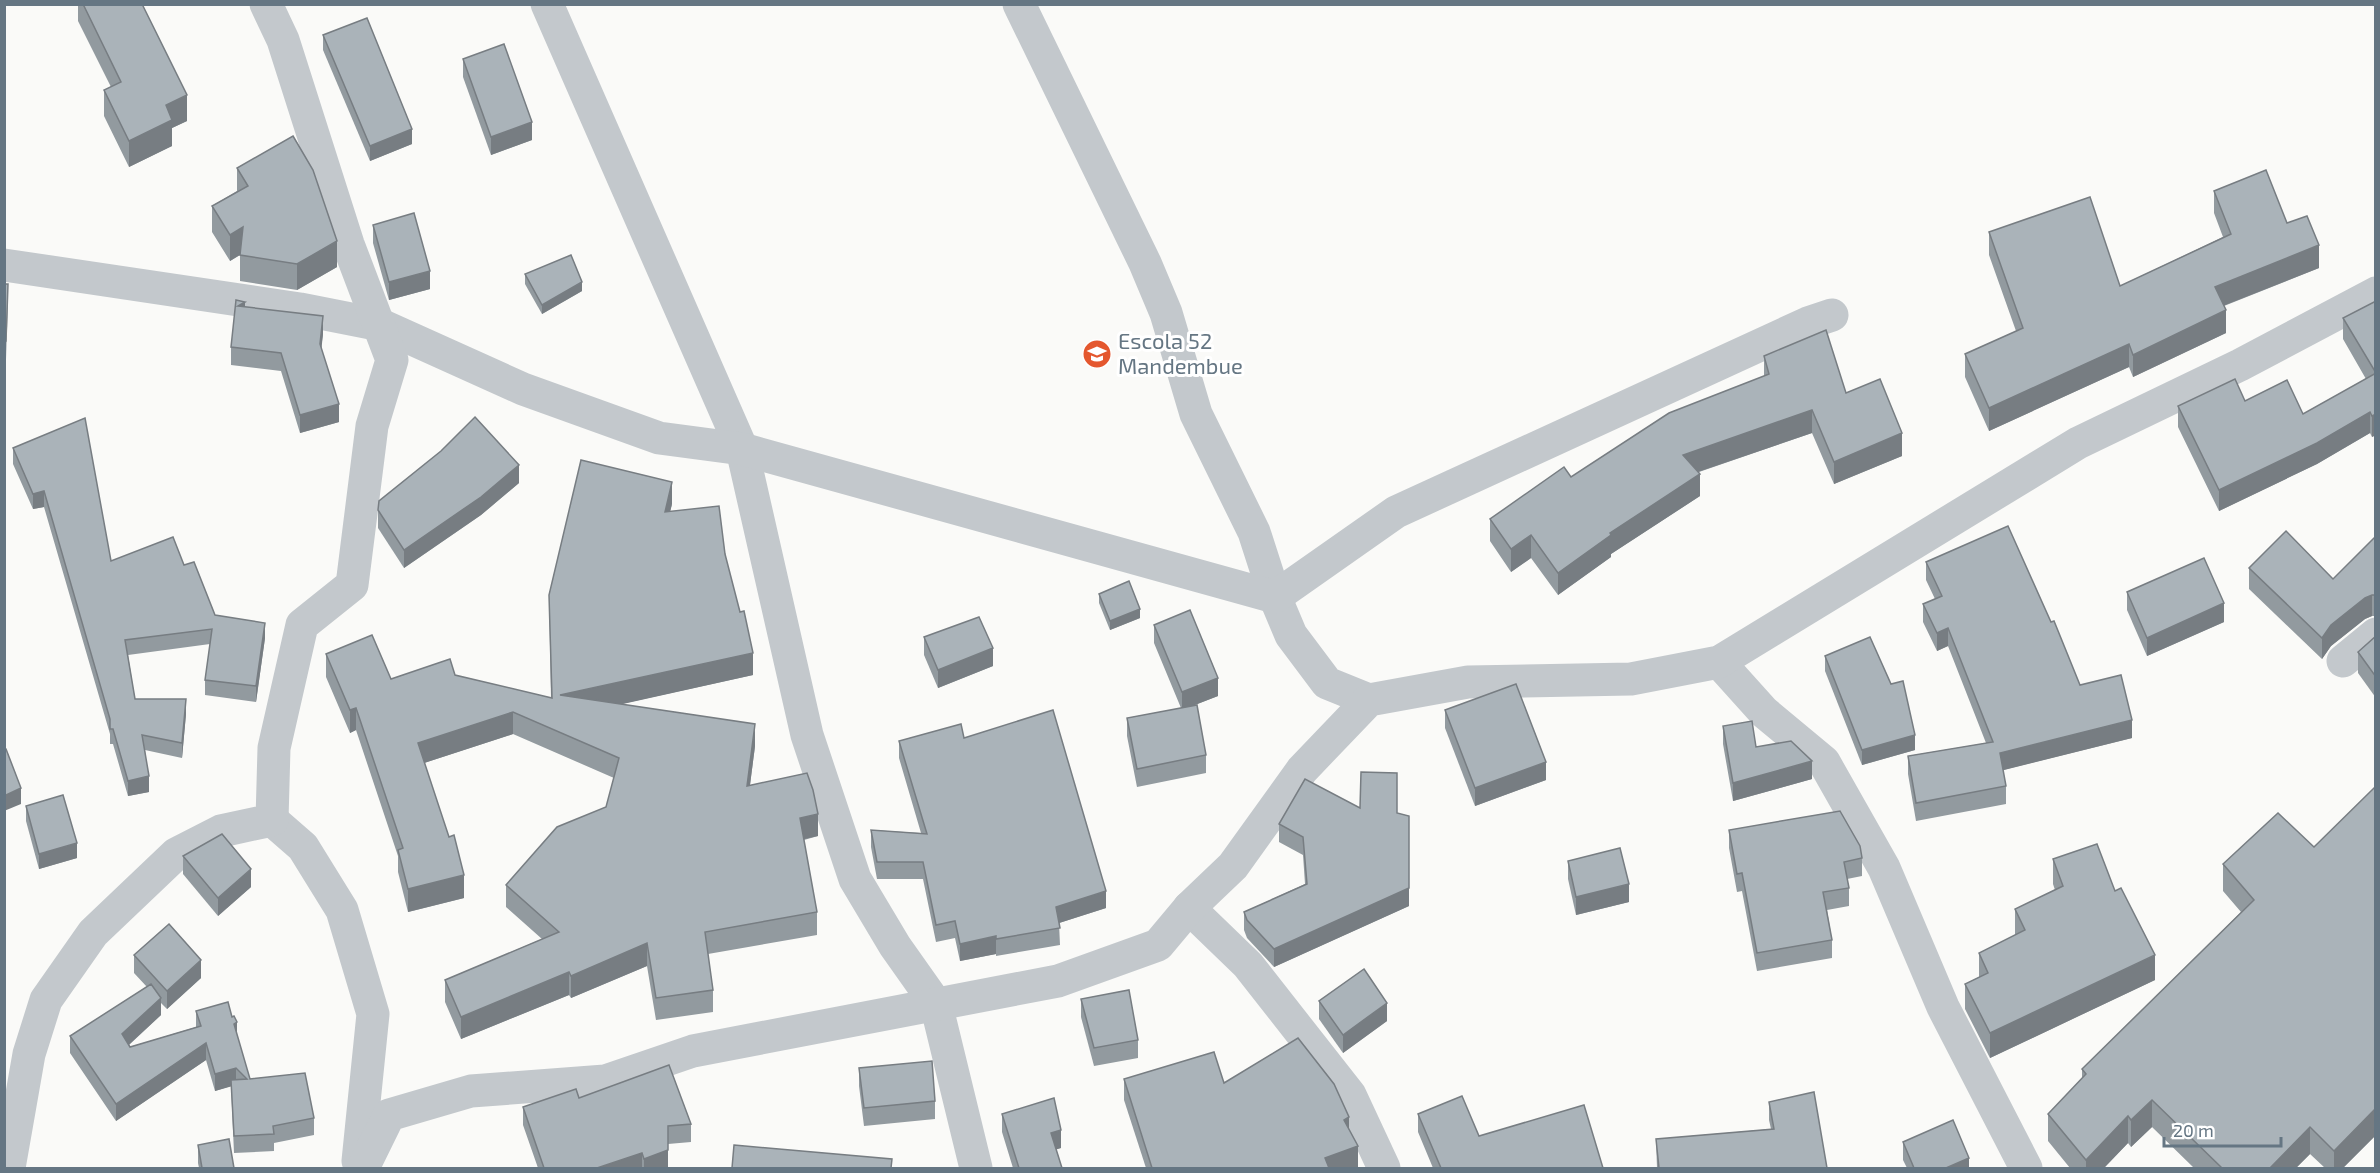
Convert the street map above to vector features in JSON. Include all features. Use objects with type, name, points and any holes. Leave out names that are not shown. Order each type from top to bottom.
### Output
[{"type":"street","points":[[266,4],[283,40],[348,244],[392,360],[372,426],[352,585],[302,625],[274,748],[272,820]]},
{"type":"street","points":[[547,4],[742,449],[807,735],[855,879],[895,946],[936,1004],[976,1168]]},
{"type":"street","points":[[1019,4],[1145,263],[1166,313],[1196,414],[1254,532],[1275,597],[1291,635],[1327,683],[1369,700],[1468,682],[1631,679],[1719,662],[2078,443],[2240,365],[2376,293]]},
{"type":"street","points":[[4,265],[300,309],[381,326],[523,389],[659,438],[742,449],[1275,597]]},
{"type":"street","points":[[1275,597],[1396,512],[1808,323],[1832,315]]},
{"type":"street","points":[[2343,661],[2376,634]]},
{"type":"street","points":[[1719,662],[1764,712],[1824,762],[1884,868],[1943,1007],[2026,1168]]},
{"type":"street","points":[[363,1168],[389,1115],[471,1090],[605,1081],[693,1051],[1058,981],[1158,945],[1189,908],[1233,866],[1302,770],[1369,700]]},
{"type":"street","points":[[9,1168],[29,1054],[46,999],[93,933],[176,854],[221,831],[272,820]]},
{"type":"street","points":[[272,820],[303,847],[342,910],[373,1014],[357,1168]]},
{"type":"street","points":[[1189,908],[1248,965],[1350,1095],[1384,1168]]},
{"type":"building","points":[[83,4],[142,4],[187,95],[166,105],[172,120],[129,141],[104,90],[121,82]]},
{"type":"building","points":[[367,18],[412,129],[370,146],[323,35]]},
{"type":"building","points":[[504,44],[532,122],[491,137],[463,59]]},
{"type":"building","points":[[293,136],[313,170],[337,241],[297,264],[240,255],[243,227],[230,235],[212,206],[248,186],[237,168]]},
{"type":"building","points":[[2266,170],[2287,223],[2307,216],[2319,245],[2215,287],[2226,310],[2133,355],[2129,344],[1989,408],[1965,354],[2023,328],[1989,232],[2090,197],[2120,286],[2231,234],[2214,191]]},
{"type":"building","points":[[414,213],[430,271],[389,282],[373,225]]},
{"type":"building","points":[[571,255],[582,282],[542,305],[525,274]]},
{"type":"building","points":[[4,284],[8,284],[6,341],[4,341]]},
{"type":"building","points":[[236,300],[245,302],[238,306],[323,316],[320,344],[339,404],[300,415],[281,353],[231,347]]},
{"type":"building","points":[[2376,301],[2376,373],[2343,318]]},
{"type":"building","points":[[1826,330],[1846,393],[1880,379],[1902,433],[1834,462],[1812,410],[1683,455],[1700,474],[1610,533],[1611,535],[1558,573],[1531,535],[1511,549],[1490,519],[1564,467],[1571,477],[1669,413],[1769,374],[1764,356]]},
{"type":"building","points":[[2376,373],[2376,414],[2372,416],[2370,412],[2317,443],[2219,490],[2178,406],[2235,379],[2245,401],[2287,380],[2303,414]]},
{"type":"building","points":[[475,417],[519,465],[481,497],[404,550],[378,510],[379,501],[441,451]]},
{"type":"building","points":[[85,418],[111,561],[173,537],[184,565],[194,562],[215,615],[265,623],[256,686],[205,680],[212,629],[125,640],[135,699],[186,699],[182,743],[142,735],[149,776],[128,781],[113,729],[110,729],[110,719],[44,491],[33,494],[13,448]]},
{"type":"building","points":[[581,460],[672,482],[665,512],[719,506],[725,554],[740,612],[744,611],[753,653],[560,695],[755,724],[747,786],[807,773],[813,790],[818,814],[800,818],[817,912],[705,932],[713,990],[656,998],[647,943],[571,976],[569,972],[461,1017],[445,980],[559,932],[506,885],[557,827],[606,807],[619,758],[513,712],[418,743],[449,837],[454,835],[464,875],[408,889],[398,850],[403,848],[356,708],[350,710],[326,654],[372,635],[391,679],[450,659],[455,675],[552,698],[549,595]]},
{"type":"building","points":[[2008,526],[2051,622],[2054,621],[2080,685],[2121,675],[2132,720],[2000,753],[2006,786],[1916,803],[1908,756],[1993,742],[1948,628],[1937,633],[1923,604],[1942,596],[1926,562]]},
{"type":"building","points":[[2286,531],[2333,579],[2376,536],[2376,595],[2365,598],[2331,625],[2322,638],[2249,568]]},
{"type":"building","points":[[2204,558],[2224,603],[2147,638],[2127,592]]},
{"type":"building","points":[[1129,581],[1140,609],[1110,621],[1099,594]]},
{"type":"building","points":[[1190,610],[1218,678],[1182,692],[1154,625]]},
{"type":"building","points":[[979,617],[993,648],[938,670],[924,637]]},
{"type":"building","points":[[2376,636],[2376,677],[2358,652]]},
{"type":"building","points":[[1870,637],[1891,684],[1903,681],[1915,735],[1862,750],[1825,656]]},
{"type":"building","points":[[1516,684],[1546,762],[1475,788],[1445,710]]},
{"type":"building","points":[[1197,705],[1206,755],[1137,769],[1127,718]]},
{"type":"building","points":[[1053,710],[1106,891],[1056,907],[1060,928],[996,939],[996,936],[960,944],[955,921],[936,925],[923,862],[877,862],[871,830],[927,834],[899,741],[961,724],[964,738]]},
{"type":"building","points":[[1752,721],[1756,747],[1791,741],[1812,761],[1733,783],[1723,726]]},
{"type":"building","points":[[4,749],[6,749],[21,788],[4,796]]},
{"type":"building","points":[[1361,772],[1397,773],[1397,813],[1409,816],[1409,888],[1274,949],[1247,920],[1244,912],[1307,884],[1303,837],[1279,824],[1305,779],[1360,808]]},
{"type":"building","points":[[2374,788],[2376,790],[2376,1108],[2334,1151],[2310,1127],[2270,1168],[2222,1168],[2152,1100],[2131,1120],[2128,1116],[2086,1160],[2048,1114],[2086,1074],[2082,1069],[2254,900],[2223,864],[2278,813],[2314,847]]},
{"type":"building","points":[[63,795],[77,843],[39,854],[26,806]]},
{"type":"building","points":[[1840,811],[1860,846],[1862,858],[1844,862],[1849,888],[1823,892],[1832,940],[1757,953],[1742,873],[1737,874],[1729,830]]},
{"type":"building","points":[[222,834],[251,869],[218,898],[183,856]]},
{"type":"building","points":[[2097,844],[2115,891],[2121,888],[2155,955],[1990,1033],[1965,984],[1988,973],[1979,953],[2025,930],[2015,909],[2063,886],[2053,859]]},
{"type":"building","points":[[1620,848],[1629,884],[1576,897],[1568,861]]},
{"type":"building","points":[[169,924],[201,960],[167,991],[134,955]]},
{"type":"building","points":[[1364,969],[1387,1003],[1343,1035],[1319,1001]]},
{"type":"building","points":[[151,984],[161,998],[122,1034],[130,1047],[201,1026],[196,1011],[228,1002],[232,1017],[234,1016],[237,1022],[234,1024],[250,1079],[305,1073],[314,1118],[273,1126],[274,1134],[234,1136],[231,1080],[247,1079],[236,1068],[215,1074],[206,1043],[116,1104],[70,1036]]},
{"type":"building","points":[[1129,990],[1138,1040],[1094,1048],[1081,999]]},
{"type":"building","points":[[1298,1038],[1334,1084],[1349,1117],[1344,1120],[1358,1146],[1325,1158],[1329,1168],[1152,1168],[1124,1079],[1214,1052],[1224,1083]]},
{"type":"building","points":[[932,1061],[935,1101],[864,1108],[859,1068]]},
{"type":"building","points":[[669,1065],[691,1124],[668,1126],[668,1150],[644,1159],[642,1153],[597,1168],[544,1168],[523,1107],[576,1089],[579,1098]]},
{"type":"building","points":[[1814,1092],[1827,1168],[1659,1168],[1656,1139],[1774,1129],[1769,1102]]},
{"type":"building","points":[[1462,1096],[1479,1136],[1584,1105],[1603,1168],[1441,1168],[1418,1114]]},
{"type":"building","points":[[1054,1098],[1061,1130],[1051,1133],[1062,1168],[1019,1168],[1002,1114]]},
{"type":"building","points":[[1953,1120],[1969,1158],[1946,1168],[1914,1168],[1903,1142]]},
{"type":"building","points":[[229,1139],[234,1168],[202,1168],[198,1145]]},
{"type":"building","points":[[734,1145],[892,1159],[891,1168],[732,1168]]},
{"type":"place","name":"Escola 52 Mandembue","points":[[1097,354]]}]
